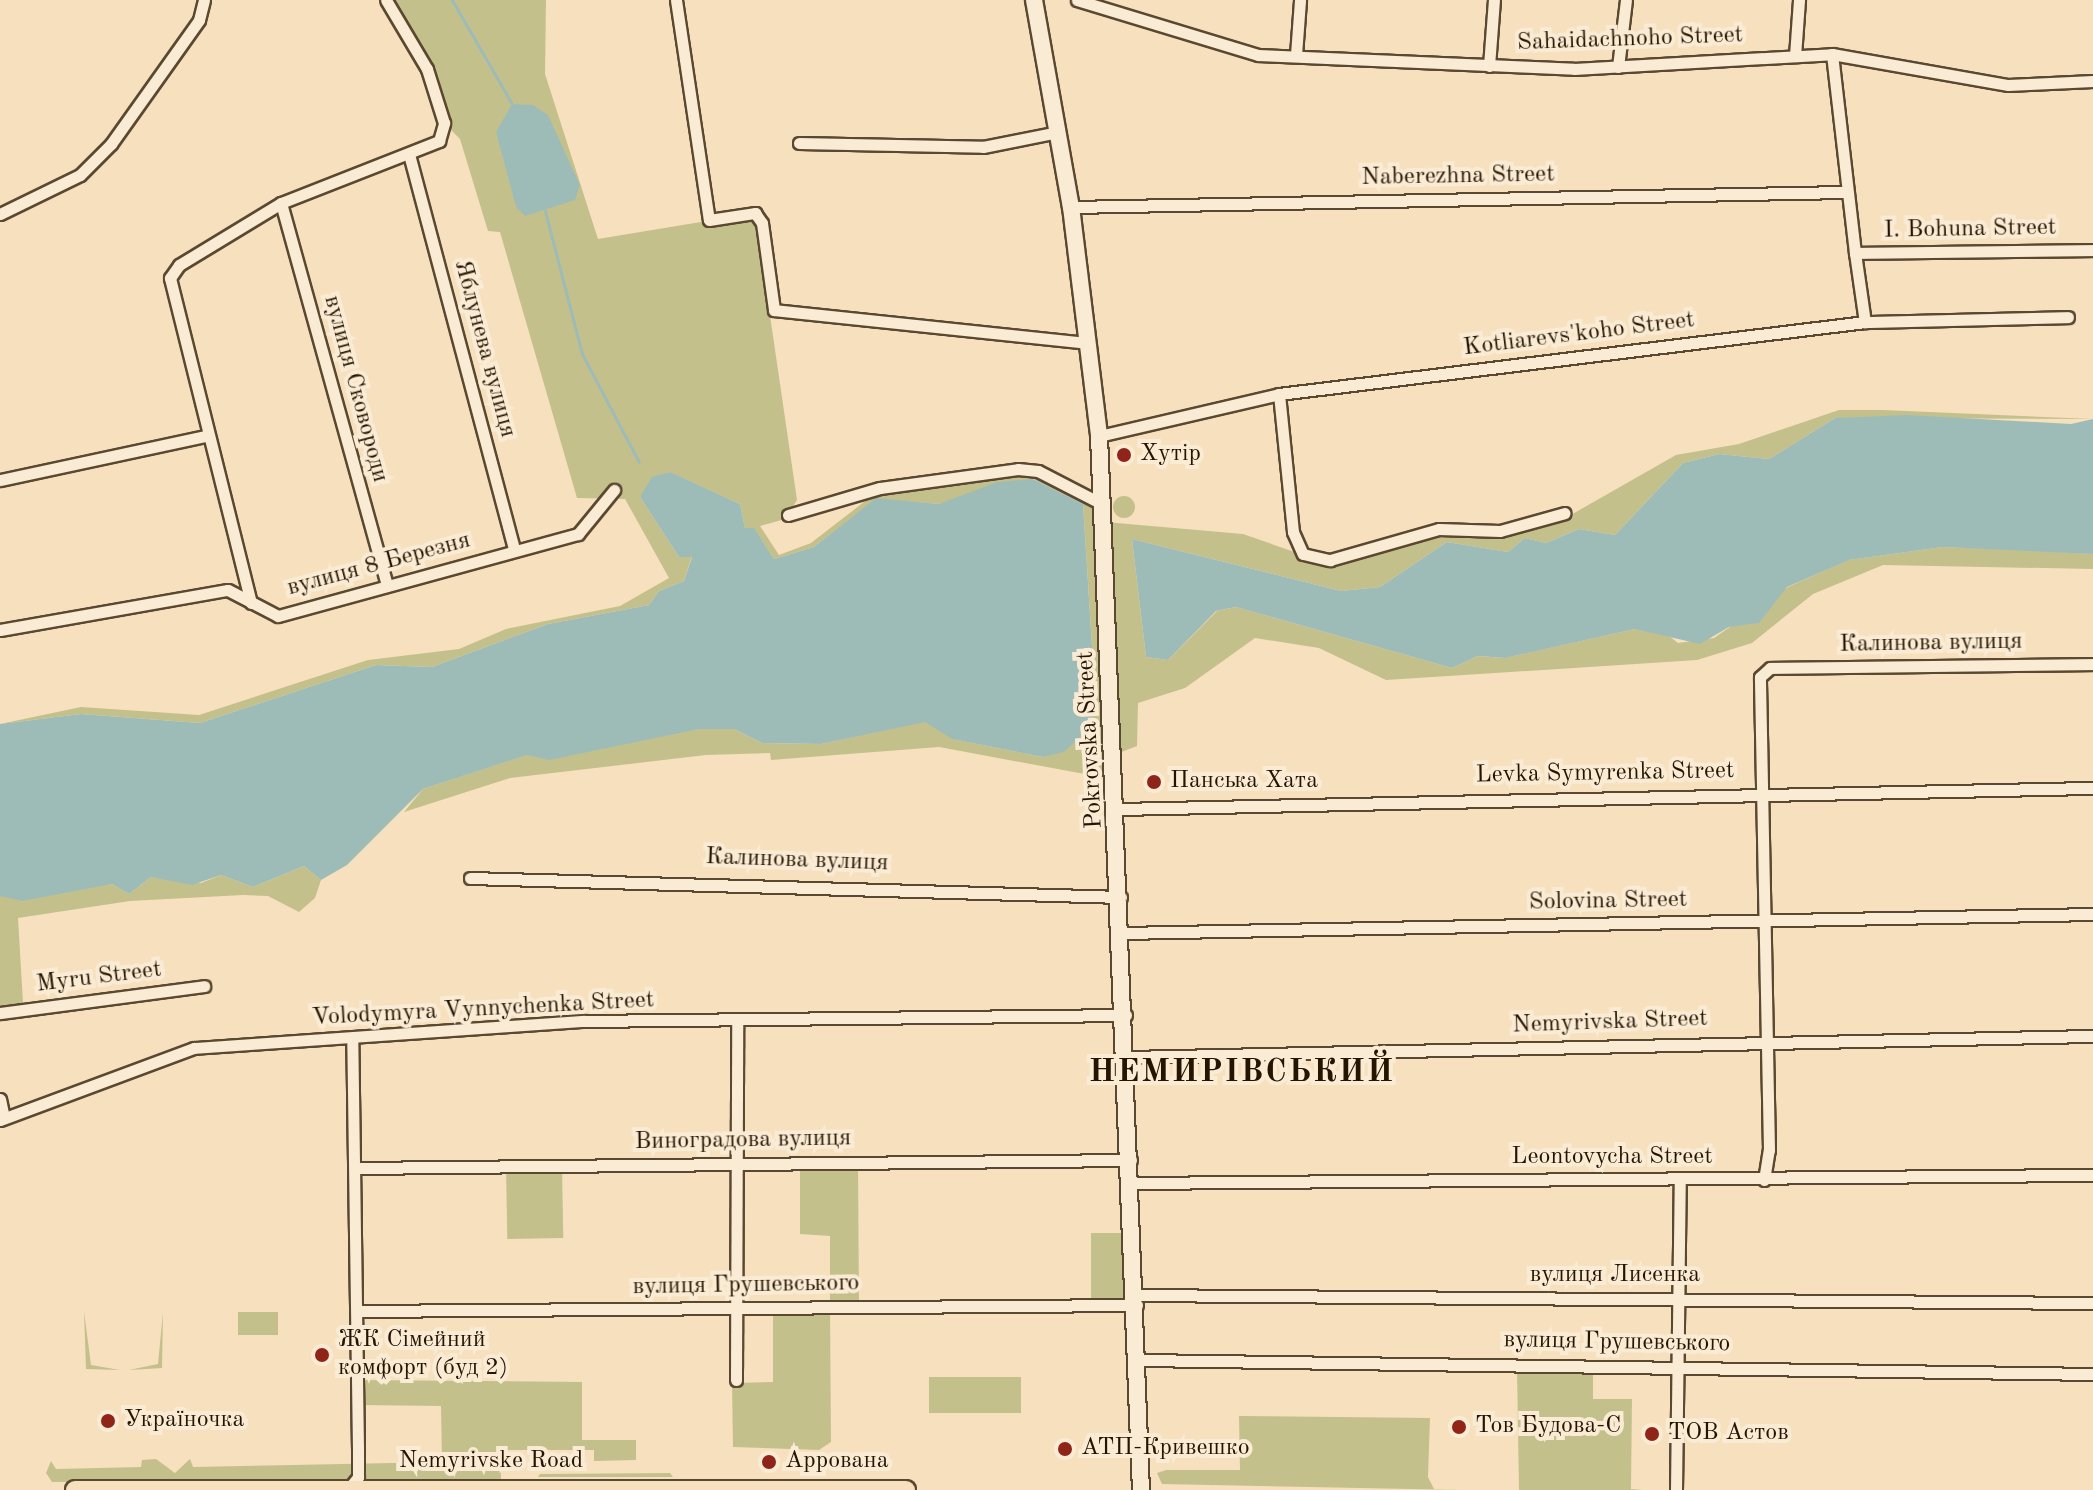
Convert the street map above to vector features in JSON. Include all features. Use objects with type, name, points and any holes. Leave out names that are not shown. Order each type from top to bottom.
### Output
[{"type":"main road","name":"Nemyrivske Road","points":[[75,1490],[358,1484],[906,1490]]},
{"type":"street","points":[[0,214],[80,175],[111,144],[199,20],[204,0]]},
{"type":"street","points":[[251,603],[206,436],[170,278],[179,265],[281,203],[410,158],[439,141],[444,123],[420,55],[386,0]]},
{"type":"street","points":[[676,0],[709,220],[755,213],[762,223],[774,310],[1088,343]]},
{"type":"street","name":"Pokrovska Street","points":[[1034,0],[1071,207],[1099,436],[1119,809],[1142,1486]]},
{"type":"street","name":"Sahaidachnoho Street","points":[[1077,0],[1201,43],[1296,55],[1489,66],[1618,67],[1832,54],[2008,85],[2093,81]]},
{"type":"street","points":[[1296,55],[1300,0]]},
{"type":"street","points":[[1489,66],[1494,0]]},
{"type":"street","points":[[1618,67],[1626,0]]},
{"type":"street","points":[[1795,56],[1799,0]]},
{"type":"street","name":"I. Bohuna Street","points":[[1832,54],[1855,253],[2093,250]]},
{"type":"street","points":[[799,143],[983,147],[1058,132]]},
{"type":"street","name":"Яблунева вулиця","points":[[410,158],[514,550]]},
{"type":"street","name":"Naberezhna Street","points":[[1071,207],[1846,192]]},
{"type":"street","name":"вулиця Сковороди","points":[[281,203],[387,586]]},
{"type":"street","points":[[1855,253],[1865,322]]},
{"type":"street","name":"Kotliarevs'koho Street","points":[[1099,436],[1279,394],[1865,322],[2068,317]]},
{"type":"street","points":[[1279,394],[1293,532],[1303,554],[1330,560],[1439,529],[1500,531],[1565,513]]},
{"type":"street","points":[[0,480],[206,436]]},
{"type":"street","points":[[788,515],[880,488],[1018,469],[1038,471],[1104,505]]},
{"type":"street","name":"вулиця 8 Березня","points":[[0,630],[228,590],[278,616],[578,534],[614,490]]},
{"type":"street","name":"Калинова вулиця","points":[[1764,794],[1760,677],[1770,668],[2093,664]]},
{"type":"street","name":"Levka Symyrenka Street","points":[[1119,809],[2093,788]]},
{"type":"street","points":[[1764,794],[1768,1038],[1764,1180]]},
{"type":"street","name":"Калинова вулиця","points":[[470,878],[1121,897]]},
{"type":"street","name":"Solovina Street","points":[[1123,933],[2093,914]]},
{"type":"street","name":"Myru Street","points":[[0,1013],[204,986]]},
{"type":"street","name":"Volodymyra Vynnychenka Street","points":[[2,1119],[176,1050],[352,1041],[583,1021],[737,1022],[1126,1015]]},
{"type":"street","points":[[736,1380],[737,1022]]},
{"type":"street","name":"Nemyrivska Street","points":[[1128,1057],[1326,1057],[1768,1038],[2093,1036]]},
{"type":"street","points":[[352,1041],[358,1484]]},
{"type":"street","points":[[0,1099],[2,1119]]},
{"type":"street","name":"Виноградова вулиця","points":[[355,1168],[1131,1160]]},
{"type":"street","name":"Leontovycha Street","points":[[1132,1183],[2093,1175]]},
{"type":"street","points":[[1676,1490],[1680,1179]]},
{"type":"street","name":"вулиця Лисенка","points":[[1137,1300],[1680,1298],[2093,1303]]},
{"type":"street","name":"вулиця Грушевського","points":[[357,1311],[736,1309],[1137,1300]]},
{"type":"street","name":"вулиця Грушевського","points":[[1140,1360],[2093,1374]]},
{"type":"shaded area","points":[[386,0],[546,0],[545,74],[598,239],[755,213],[797,500],[785,519],[760,526],[779,555],[811,543],[873,495],[1034,475],[1104,505],[1105,522],[1243,534],[1329,564],[1440,533],[1500,534],[1569,516],[1676,455],[1739,444],[1839,410],[1883,410],[2093,419],[1835,418],[1769,459],[1719,454],[1683,463],[1615,535],[1579,529],[1546,543],[1525,538],[1508,552],[1447,542],[1380,587],[1341,591],[1132,539],[1146,657],[1168,660],[1217,611],[1236,607],[1452,668],[1478,656],[1504,658],[1635,629],[1663,631],[1678,643],[1714,638],[1788,587],[1848,560],[1943,547],[2033,550],[2093,554],[2093,569],[1883,565],[1813,594],[1752,643],[1697,660],[1386,680],[1319,648],[1255,638],[1185,688],[1138,703],[1137,746],[1116,754],[1117,780],[939,747],[771,760],[770,753],[706,755],[510,778],[404,812],[423,789],[526,755],[699,729],[734,729],[762,743],[821,744],[925,721],[953,739],[1043,757],[1096,709],[1083,504],[1033,479],[939,504],[876,499],[814,547],[774,559],[754,529],[745,529],[740,504],[669,472],[640,497],[679,557],[692,556],[684,581],[659,591],[649,605],[548,624],[432,667],[376,665],[200,723],[81,714],[0,724],[81,707],[199,715],[368,660],[459,649],[506,629],[620,606],[669,578],[625,499],[577,498],[500,232],[488,231],[460,139],[444,123],[427,69]]},
{"type":"shaded area","points":[[1120,496],[1128,496],[1135,507],[1128,518],[1120,518],[1113,511],[1113,503]]},
{"type":"shaded area","points":[[304,866],[321,880],[315,898],[299,912],[268,896],[243,895],[130,901],[18,918],[23,1003],[0,1007],[0,896],[112,884],[129,894],[151,877],[201,883],[221,875],[253,887]]},
{"type":"shaded area","points":[[858,1162],[859,1306],[830,1307],[831,1442],[819,1450],[733,1447],[732,1383],[773,1382],[773,1308],[830,1306],[830,1236],[800,1234],[800,1163]]},
{"type":"shaded area","points":[[562,1165],[563,1238],[507,1239],[506,1166]]},
{"type":"shaded area","points":[[1091,1233],[1134,1233],[1134,1305],[1091,1305]]},
{"type":"shaded area","points":[[84,1311],[91,1365],[120,1370],[86,1369]]},
{"type":"shaded area","points":[[163,1312],[162,1368],[129,1370],[158,1364]]},
{"type":"shaded area","points":[[238,1312],[278,1312],[278,1335],[238,1335]]},
{"type":"shaded area","points":[[1517,1369],[1593,1370],[1593,1399],[1632,1399],[1631,1489],[1643,1490],[1519,1490]]},
{"type":"shaded area","points":[[929,1377],[1021,1377],[1021,1413],[929,1413]]},
{"type":"shaded area","points":[[357,1380],[582,1382],[582,1440],[636,1440],[636,1460],[594,1461],[594,1450],[500,1450],[501,1479],[52,1482],[46,1473],[51,1461],[56,1469],[141,1467],[142,1460],[156,1459],[175,1473],[190,1459],[193,1467],[442,1462],[441,1406],[358,1405]]},
{"type":"shaded area","points":[[1239,1416],[1430,1418],[1428,1477],[1434,1489],[1463,1490],[1162,1484],[1157,1473],[1166,1470],[1240,1470]]},
{"type":"shaded area","points":[[670,1473],[673,1477],[538,1477],[540,1474]]},
{"type":"water","points":[[512,104],[533,105],[548,115],[580,185],[575,200],[525,216],[516,207],[496,132]]},
{"type":"water","points":[[1907,415],[2071,424],[2093,419],[2093,554],[1943,547],[1849,560],[1787,587],[1759,623],[1729,627],[1700,644],[1635,629],[1505,658],[1478,656],[1452,668],[1236,607],[1216,611],[1168,660],[1146,657],[1132,539],[1341,591],[1380,587],[1447,542],[1508,552],[1525,538],[1546,543],[1579,529],[1615,535],[1683,463],[1719,454],[1769,459],[1835,418]]},
{"type":"water","points":[[670,472],[740,504],[745,528],[754,528],[774,559],[814,547],[876,498],[939,504],[997,482],[1033,479],[1083,504],[1096,709],[1089,729],[1064,752],[1043,757],[952,739],[925,722],[821,744],[762,743],[734,729],[699,729],[549,760],[527,755],[423,789],[347,865],[321,880],[304,866],[253,887],[221,875],[192,885],[151,877],[129,894],[112,884],[22,901],[0,896],[0,724],[81,714],[200,723],[376,665],[432,667],[548,624],[649,605],[659,591],[684,581],[692,557],[679,557],[640,497],[652,477]]},
{"type":"waterway","points":[[452,0],[512,104]]},
{"type":"waterway","points":[[545,211],[582,354],[639,462]]},
{"type":"place","name":"Хутір","points":[[1124,455]]},
{"type":"place","name":"Панська Хата","points":[[1154,782]]},
{"type":"place","name":"ЖК Сімейний комфорт (буд 2)","points":[[322,1355]]},
{"type":"place","name":"Україночка","points":[[108,1421]]},
{"type":"place","name":"Тов Будова-С","points":[[1459,1427]]},
{"type":"place","name":"ТОВ Астов","points":[[1652,1434]]},
{"type":"place","name":"АТП-Кривешко","points":[[1065,1449]]},
{"type":"place","name":"Аррована","points":[[769,1462]]},
{"type":"district","name":"НЕМИРІВСЬКИЙ","points":[[1242,1073]]}]
